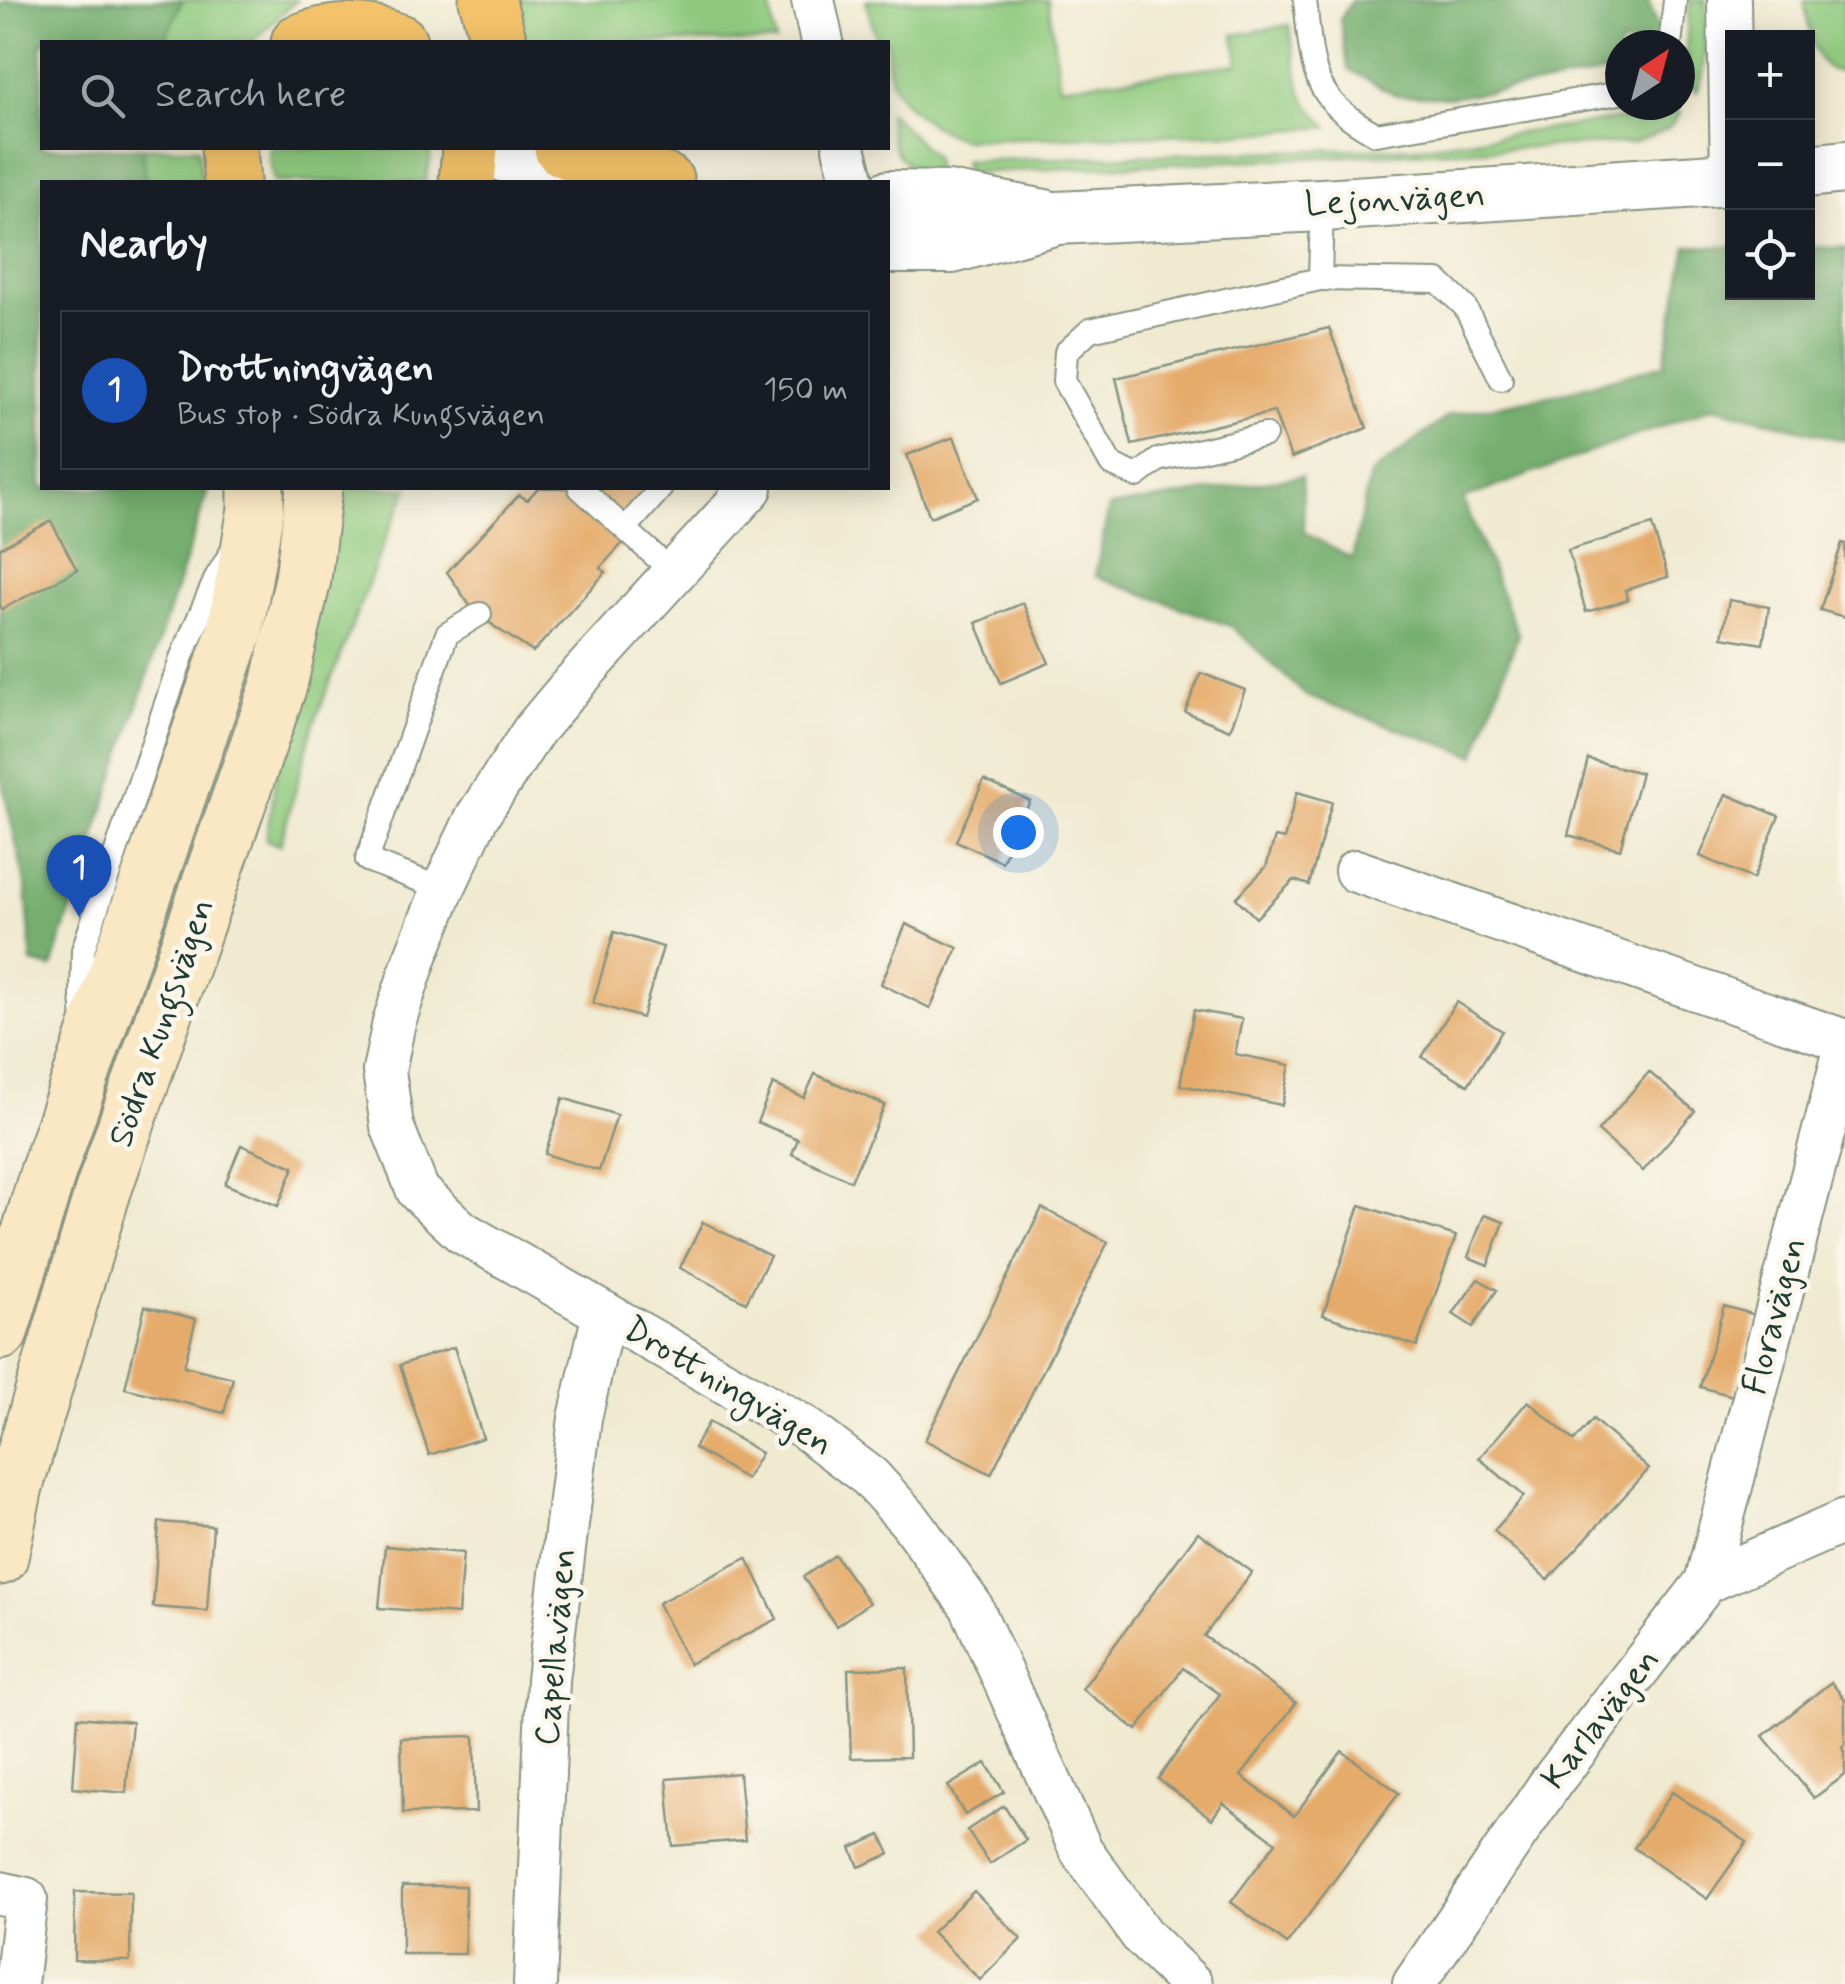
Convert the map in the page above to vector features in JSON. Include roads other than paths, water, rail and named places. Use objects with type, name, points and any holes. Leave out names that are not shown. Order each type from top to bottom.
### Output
[{"type":"main road","points":[[458,0],[459,40]]},
{"type":"main road","points":[[487,0],[498,40]]},
{"type":"main road","points":[[315,27],[393,40]]},
{"type":"main road","points":[[229,150],[232,180]]},
{"type":"main road","points":[[467,180],[470,150]]},
{"type":"main road","points":[[566,150],[598,165],[658,180]]},
{"type":"main road","name":"Södra Kungsvägen","points":[[0,1557],[15,1486],[103,1191],[279,685],[303,580],[314,490]]},
{"type":"main road","name":"Södra Kungsvägen","points":[[0,1332],[48,1172],[235,631],[256,498]]},
{"type":"street","points":[[814,0],[822,40]]},
{"type":"street","points":[[1729,0],[1731,120]]},
{"type":"street","points":[[495,150],[538,170],[589,180]]},
{"type":"street","points":[[845,150],[852,180]]},
{"type":"street","points":[[1815,170],[1845,167]]},
{"type":"street","name":"Lejonvägen","points":[[890,246],[952,246],[1057,218],[1725,178]]},
{"type":"street","name":"Lejonvägen","points":[[890,196],[948,198],[1057,218]]},
{"type":"street","name":"Drottningvägen","points":[[750,490],[570,686],[534,730],[477,818],[443,889],[394,1022],[384,1071],[392,1126],[418,1191],[462,1232],[804,1427],[870,1477],[910,1521],[971,1606],[1081,1850],[1143,1938],[1192,1984]]},
{"type":"street","points":[[1356,871],[1845,1041]]},
{"type":"street","name":"Floravägen","points":[[1706,1582],[1835,1133],[1845,1050]]},
{"type":"street","name":"Capellavägen","points":[[535,1984],[548,1680],[580,1418],[604,1314]]},
{"type":"street","name":"Karlavägen","points":[[1414,1984],[1552,1781],[1706,1582],[1845,1521]]},
{"type":"street","points":[[0,1894],[26,1899],[16,1984]]},
{"type":"lane","points":[[1304,0],[1316,76],[1326,96],[1352,121],[1376,134],[1605,95]]},
{"type":"lane","points":[[1671,30],[1674,0]]},
{"type":"lane","points":[[1320,279],[1322,205]]},
{"type":"lane","points":[[1264,434],[1158,460],[1137,476],[1111,464],[1064,381],[1066,352],[1090,330],[1320,279],[1438,280],[1465,307],[1501,379]]},
{"type":"lane","points":[[582,490],[674,573]]},
{"type":"lane","points":[[626,529],[659,490]]},
{"type":"lane","points":[[443,889],[367,860],[447,634],[480,614]]},
{"type":"place","name":"Drottningvägen","points":[[79,917]]}]
